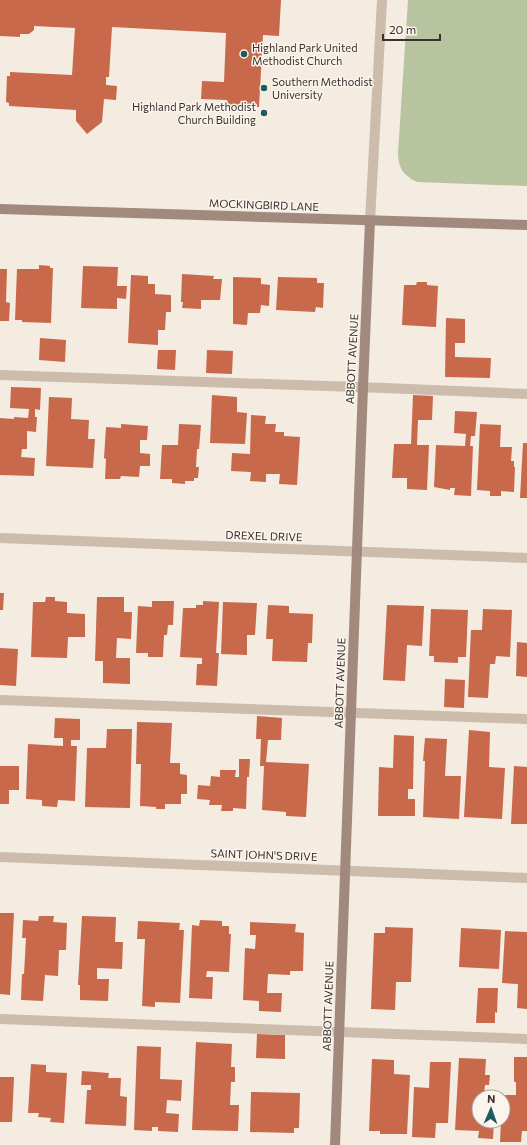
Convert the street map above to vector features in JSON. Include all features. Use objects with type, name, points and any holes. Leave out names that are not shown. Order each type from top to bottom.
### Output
[{"type":"street","points":[[370,221],[382,0]]},
{"type":"street","name":"MOCKINGBIRD LANE","points":[[0,209],[527,225]]},
{"type":"street","name":"ABBOTT AVENUE","points":[[335,1145],[356,551],[370,221]]},
{"type":"street","points":[[0,375],[527,394]]},
{"type":"street","name":"DREXEL DRIVE","points":[[0,538],[527,558]]},
{"type":"street","points":[[0,700],[527,719]]},
{"type":"street","name":"SAINT JOHN'S DRIVE","points":[[0,857],[527,878]]},
{"type":"street","points":[[0,1019],[527,1039]]},
{"type":"green space","points":[[408,0],[527,0],[527,186],[417,182],[403,171],[399,163],[398,153]]},
{"type":"building","name":"Highland Park United Methodist Church","points":[[0,0],[281,0],[279,36],[263,35],[259,107],[226,105],[227,100],[201,99],[202,81],[224,82],[226,33],[112,27],[109,77],[106,77],[106,85],[117,86],[116,100],[104,99],[102,122],[87,134],[76,121],[76,110],[9,106],[9,103],[6,102],[7,76],[10,76],[10,72],[72,75],[75,28],[34,26],[34,30],[29,34],[20,34],[20,37],[0,36]]},
{"type":"building","points":[[39,265],[50,266],[50,268],[53,268],[51,323],[22,322],[22,320],[15,320],[17,269],[39,269]]},
{"type":"building","points":[[83,266],[118,267],[117,286],[127,286],[126,299],[117,298],[117,309],[81,308]]},
{"type":"building","points":[[0,269],[7,269],[6,302],[10,303],[9,321],[0,321]]},
{"type":"building","points":[[182,274],[214,276],[213,279],[222,279],[220,300],[201,300],[201,309],[182,308]]},
{"type":"building","points":[[131,275],[148,276],[148,284],[155,284],[155,294],[171,295],[171,312],[166,312],[165,330],[158,330],[158,345],[128,343]]},
{"type":"building","points":[[233,277],[261,278],[261,284],[270,285],[269,306],[261,305],[260,313],[248,313],[247,325],[233,324]]},
{"type":"building","points":[[278,277],[317,278],[317,283],[324,283],[323,308],[316,307],[315,312],[276,310]]},
{"type":"building","points":[[417,282],[427,282],[427,285],[438,286],[436,327],[402,325],[404,285],[416,285]]},
{"type":"building","points":[[446,318],[465,319],[465,343],[455,343],[455,357],[491,358],[490,378],[445,377]]},
{"type":"building","points":[[40,338],[66,340],[65,362],[39,360]]},
{"type":"building","points":[[158,350],[176,350],[175,370],[157,369]]},
{"type":"building","points":[[207,350],[233,351],[232,374],[206,373]]},
{"type":"building","points":[[11,387],[41,388],[40,410],[35,409],[35,417],[37,417],[36,432],[27,431],[27,449],[22,449],[21,457],[35,458],[34,476],[0,475],[0,418],[28,418],[29,409],[10,408]]},
{"type":"building","points":[[212,395],[237,397],[237,412],[247,413],[245,444],[210,443]]},
{"type":"building","points":[[413,395],[433,396],[432,420],[418,420],[417,445],[429,445],[427,490],[407,489],[407,478],[392,478],[394,444],[411,444]]},
{"type":"building","points":[[49,397],[72,398],[71,419],[89,420],[88,439],[95,439],[93,468],[46,466]]},
{"type":"building","points":[[455,411],[477,412],[475,436],[471,436],[470,446],[473,446],[471,496],[454,495],[455,488],[450,488],[450,490],[434,487],[436,445],[465,446],[466,434],[454,433]]},
{"type":"building","points":[[251,415],[266,416],[265,424],[276,424],[275,432],[284,432],[284,436],[300,437],[297,485],[279,484],[280,474],[266,474],[266,482],[250,481],[251,472],[231,471],[232,453],[250,454]]},
{"type":"building","points":[[121,424],[148,426],[147,440],[140,440],[140,453],[150,454],[150,466],[140,466],[139,477],[121,476],[120,479],[105,479],[106,459],[104,458],[106,427],[121,428]]},
{"type":"building","points":[[179,424],[201,425],[199,449],[197,449],[196,467],[199,467],[198,478],[194,478],[194,481],[185,481],[185,484],[172,483],[172,479],[160,479],[162,445],[178,445]]},
{"type":"building","points":[[480,424],[501,425],[500,447],[512,447],[511,461],[514,461],[515,467],[514,492],[501,491],[501,496],[490,496],[490,491],[477,490]]},
{"type":"building","points":[[523,443],[527,443],[527,498],[520,498]]},
{"type":"building","points":[[0,593],[4,593],[3,610],[0,610]]},
{"type":"building","points":[[46,597],[55,597],[55,601],[67,602],[67,613],[85,614],[85,637],[68,637],[67,658],[31,657],[33,602],[45,602]]},
{"type":"building","points":[[97,597],[124,597],[124,612],[132,612],[131,639],[117,638],[116,658],[130,658],[130,684],[103,683],[103,661],[95,661]]},
{"type":"building","points":[[152,601],[174,601],[173,625],[168,625],[167,635],[164,635],[163,657],[148,657],[148,653],[136,653],[138,606],[152,607]]},
{"type":"building","points":[[203,601],[219,602],[216,653],[219,653],[217,686],[196,685],[197,664],[202,664],[202,658],[180,657],[183,608],[196,608],[196,605],[203,605]]},
{"type":"building","points":[[223,602],[257,603],[255,635],[247,635],[247,655],[221,654]]},
{"type":"building","points":[[268,605],[289,606],[289,613],[313,614],[312,643],[308,643],[307,662],[272,661],[273,639],[266,639]]},
{"type":"building","points":[[387,605],[424,606],[422,646],[407,645],[405,681],[383,680]]},
{"type":"building","points":[[431,609],[468,610],[466,657],[458,657],[458,663],[434,662],[434,656],[429,656]]},
{"type":"building","points":[[483,609],[512,610],[510,657],[496,656],[495,664],[490,664],[488,698],[468,697],[471,630],[482,630]]},
{"type":"building","points":[[517,642],[527,643],[527,677],[516,676]]},
{"type":"building","points":[[0,648],[18,649],[16,686],[0,685]]},
{"type":"building","points":[[445,679],[465,680],[464,708],[444,707]]},
{"type":"building","points":[[257,716],[282,718],[281,740],[268,740],[266,762],[309,764],[306,817],[286,816],[286,812],[262,810],[264,766],[260,766],[261,739],[256,739]]},
{"type":"building","points":[[55,718],[80,719],[80,740],[71,740],[71,746],[77,746],[75,801],[58,800],[57,807],[42,806],[42,800],[26,799],[28,744],[63,746],[63,738],[54,738]]},
{"type":"building","points":[[137,722],[172,723],[170,763],[180,763],[180,774],[187,775],[187,794],[181,794],[181,804],[165,804],[165,809],[140,806],[141,764],[136,764]]},
{"type":"building","points":[[107,729],[132,729],[130,808],[85,807],[87,748],[106,748]]},
{"type":"building","points":[[469,730],[490,732],[489,767],[505,768],[502,819],[464,817]]},
{"type":"building","points":[[394,735],[414,736],[413,789],[408,789],[408,799],[415,799],[415,816],[378,816],[379,767],[393,768]]},
{"type":"building","points":[[425,738],[447,739],[445,776],[461,776],[459,819],[423,817],[425,761],[423,761]]},
{"type":"building","points":[[239,759],[250,759],[249,777],[247,777],[246,809],[233,808],[233,811],[221,811],[222,805],[209,805],[210,800],[197,799],[198,785],[210,786],[211,776],[220,777],[220,770],[236,770],[235,777],[239,777]]},
{"type":"building","points":[[0,766],[19,766],[19,790],[9,790],[9,804],[0,804]]},
{"type":"building","points":[[514,766],[527,767],[527,824],[511,824]]},
{"type":"building","points":[[0,913],[14,913],[10,995],[0,994]]},
{"type":"building","points":[[39,916],[54,916],[53,922],[67,923],[66,950],[59,950],[58,976],[45,975],[43,1001],[21,1000],[26,938],[22,938],[23,920],[38,921]]},
{"type":"building","points":[[82,916],[116,917],[115,942],[123,942],[122,969],[97,968],[97,979],[109,979],[108,1001],[80,1000],[80,985],[78,985]]},
{"type":"building","points":[[200,920],[222,921],[222,926],[229,926],[229,934],[231,934],[229,972],[207,971],[206,977],[213,977],[212,999],[189,998],[192,925],[199,926]]},
{"type":"building","points":[[138,921],[180,923],[179,930],[184,930],[180,1003],[155,1002],[155,1007],[142,1006],[145,939],[137,939]]},
{"type":"building","points":[[250,922],[296,924],[295,932],[304,933],[303,971],[290,971],[290,975],[268,974],[267,993],[282,993],[281,1012],[259,1011],[259,1001],[243,1000],[245,948],[255,949],[256,935],[250,935]]},
{"type":"building","points":[[385,927],[413,928],[411,982],[396,982],[395,1010],[371,1009],[374,933],[385,933]]},
{"type":"building","points":[[461,928],[501,930],[499,969],[459,967]]},
{"type":"building","points":[[505,931],[527,932],[527,1009],[517,1008],[518,984],[502,983]]},
{"type":"building","points":[[478,988],[498,988],[495,1023],[476,1023]]},
{"type":"building","points":[[257,1034],[285,1035],[285,1059],[256,1058]]},
{"type":"building","points":[[196,1042],[232,1044],[231,1067],[235,1067],[235,1082],[231,1082],[230,1105],[239,1105],[238,1131],[192,1130]]},
{"type":"building","points":[[137,1046],[161,1047],[160,1079],[182,1080],[181,1101],[167,1100],[166,1113],[179,1114],[178,1132],[158,1131],[158,1127],[152,1127],[152,1131],[134,1130]]},
{"type":"building","points":[[514,1057],[527,1057],[527,1131],[522,1131],[521,1142],[500,1142],[501,1129],[511,1129],[511,1095],[516,1095],[516,1082],[514,1082]]},
{"type":"building","points":[[459,1058],[486,1059],[485,1075],[490,1075],[489,1085],[485,1085],[485,1089],[471,1089],[471,1129],[494,1129],[493,1139],[478,1138],[479,1131],[455,1130]]},
{"type":"building","points":[[372,1059],[394,1060],[394,1074],[410,1075],[407,1134],[380,1134],[380,1131],[369,1131]]},
{"type":"building","points":[[430,1062],[451,1062],[448,1123],[436,1123],[435,1138],[412,1137],[414,1087],[429,1088]]},
{"type":"building","points":[[31,1064],[46,1065],[46,1072],[67,1073],[64,1123],[50,1122],[51,1118],[38,1117],[39,1113],[28,1113]]},
{"type":"building","points":[[82,1071],[109,1073],[108,1078],[121,1078],[120,1096],[127,1097],[126,1126],[85,1124],[87,1090],[91,1090],[91,1085],[81,1085]]},
{"type":"building","points":[[0,1077],[14,1077],[12,1122],[0,1122]]},
{"type":"building","points":[[251,1092],[300,1093],[299,1128],[294,1128],[294,1133],[250,1132]]},
{"type":"place","name":"Highland Park United Methodist Church","points":[[244,54]]},
{"type":"place","name":"Southern Methodist University","points":[[264,88]]},
{"type":"place","name":"Highland Park Methodist Church Building","points":[[264,113]]}]
